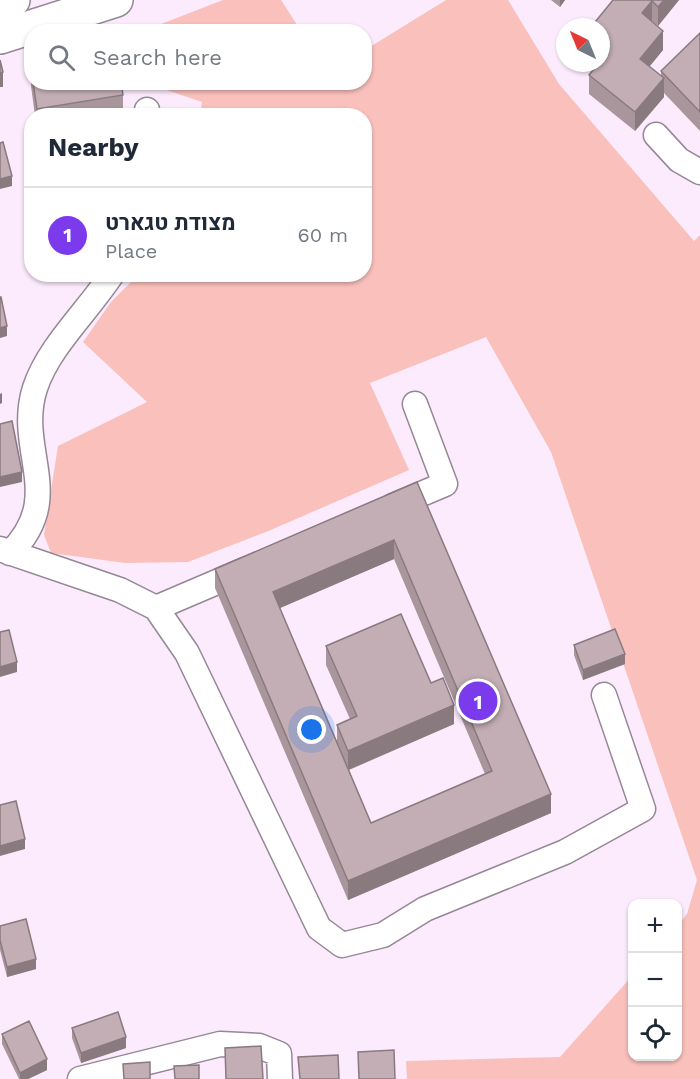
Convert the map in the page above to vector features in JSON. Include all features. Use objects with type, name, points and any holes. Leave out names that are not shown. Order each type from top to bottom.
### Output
[{"type":"highway","points":[[0,4],[14,0]]},
{"type":"highway","points":[[41,24],[116,0]]},
{"type":"highway","points":[[0,37],[24,29]]},
{"type":"street","points":[[656,135],[679,160],[700,172]]},
{"type":"street","points":[[5,551],[24,539],[36,517],[38,489],[30,414],[35,387],[56,348],[107,282]]},
{"type":"street","points":[[370,516],[445,484],[415,404]]},
{"type":"street","points":[[5,551],[120,590],[156,608],[187,652],[319,928],[342,945],[383,935],[425,909],[565,852],[643,809],[604,695]]},
{"type":"street","points":[[156,608],[263,562]]},
{"type":"street","points":[[80,1079],[220,1044],[260,1046],[279,1054],[280,1079]]},
{"type":"shaded area","points":[[223,0],[281,0],[296,24],[161,24]]},
{"type":"shaded area","points":[[446,0],[508,0],[559,84],[694,241],[700,235],[700,1079],[407,1079],[406,1061],[560,1057],[628,980],[628,1061],[682,1061],[682,920],[687,914],[697,880],[551,452],[486,337],[370,383],[409,470],[266,532],[188,562],[125,563],[51,553],[44,535],[58,446],[147,402],[83,342],[111,302],[131,282],[372,282],[372,108],[201,108],[202,102],[167,90],[372,90],[372,46]]},
{"type":"building","points":[[613,0],[664,0],[658,7],[652,1],[642,13],[663,31],[640,59],[664,78],[635,112],[589,75],[592,72],[610,72],[610,18],[598,18]]},
{"type":"building","points":[[700,33],[700,112],[661,71]]},
{"type":"building","points":[[34,90],[122,90],[123,95],[37,108]]},
{"type":"building","points":[[3,142],[12,176],[0,179],[0,143]]},
{"type":"building","points":[[0,297],[7,326],[0,328]]},
{"type":"building","points":[[12,421],[22,472],[0,477],[0,424]]},
{"type":"building","points":[[417,482],[551,794],[348,881],[215,569]],"holes":[[[394,540],[492,771],[371,823],[273,592]]]},
{"type":"building","points":[[401,614],[431,683],[443,678],[454,705],[348,751],[337,725],[357,716],[326,646]]},
{"type":"building","points":[[615,629],[625,654],[583,670],[574,645]]},
{"type":"building","points":[[9,630],[17,662],[0,667],[0,632]]},
{"type":"building","points":[[16,801],[25,839],[0,846],[0,805]]},
{"type":"building","points":[[26,919],[36,959],[7,967],[0,940],[0,926]]},
{"type":"building","points":[[118,1012],[126,1037],[81,1053],[72,1028]]},
{"type":"building","points":[[29,1021],[47,1059],[20,1073],[2,1034]]},
{"type":"building","points":[[261,1046],[263,1079],[226,1079],[225,1048]]},
{"type":"building","points":[[394,1050],[395,1079],[359,1079],[358,1052]]},
{"type":"building","points":[[338,1055],[339,1079],[300,1079],[298,1057]]},
{"type":"building","points":[[150,1062],[150,1079],[124,1079],[123,1064]]},
{"type":"building","points":[[199,1065],[199,1079],[175,1079],[174,1066]]},
{"type":"place","name":"מצודת טגארט","points":[[478,701]]}]
